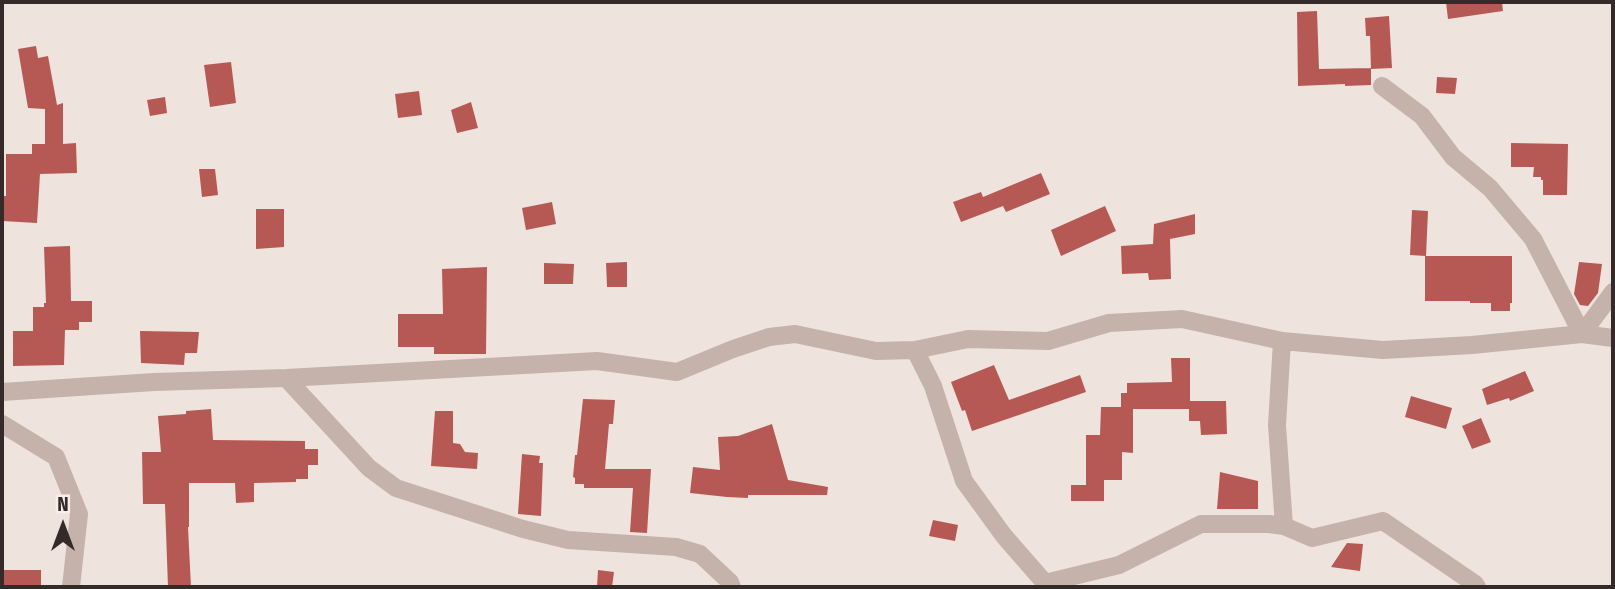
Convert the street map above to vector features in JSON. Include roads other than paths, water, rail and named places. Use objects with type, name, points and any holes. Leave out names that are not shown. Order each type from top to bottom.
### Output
[{"type":"street","points":[[1382,86],[1422,116],[1453,158],[1490,188],[1533,239],[1582,334]]},
{"type":"street","points":[[1582,334],[1613,292]]},
{"type":"street","points":[[2,392],[154,382],[597,362],[677,372],[769,337],[795,334],[876,351],[915,350],[968,339],[1048,341],[1109,323],[1182,319],[1282,341],[1383,350],[1472,345],[1582,334],[1613,338]]},
{"type":"street","points":[[1282,341],[1276,425],[1284,526]]},
{"type":"street","points":[[915,350],[933,386],[964,481],[1004,536],[1045,583],[1119,565],[1201,524],[1269,524],[1284,526],[1312,538],[1383,521],[1477,587]]},
{"type":"street","points":[[286,378],[369,468],[396,488],[523,529],[568,540],[676,547],[700,554],[732,587]]},
{"type":"street","points":[[2,425],[56,457],[79,514],[71,587]]}]
